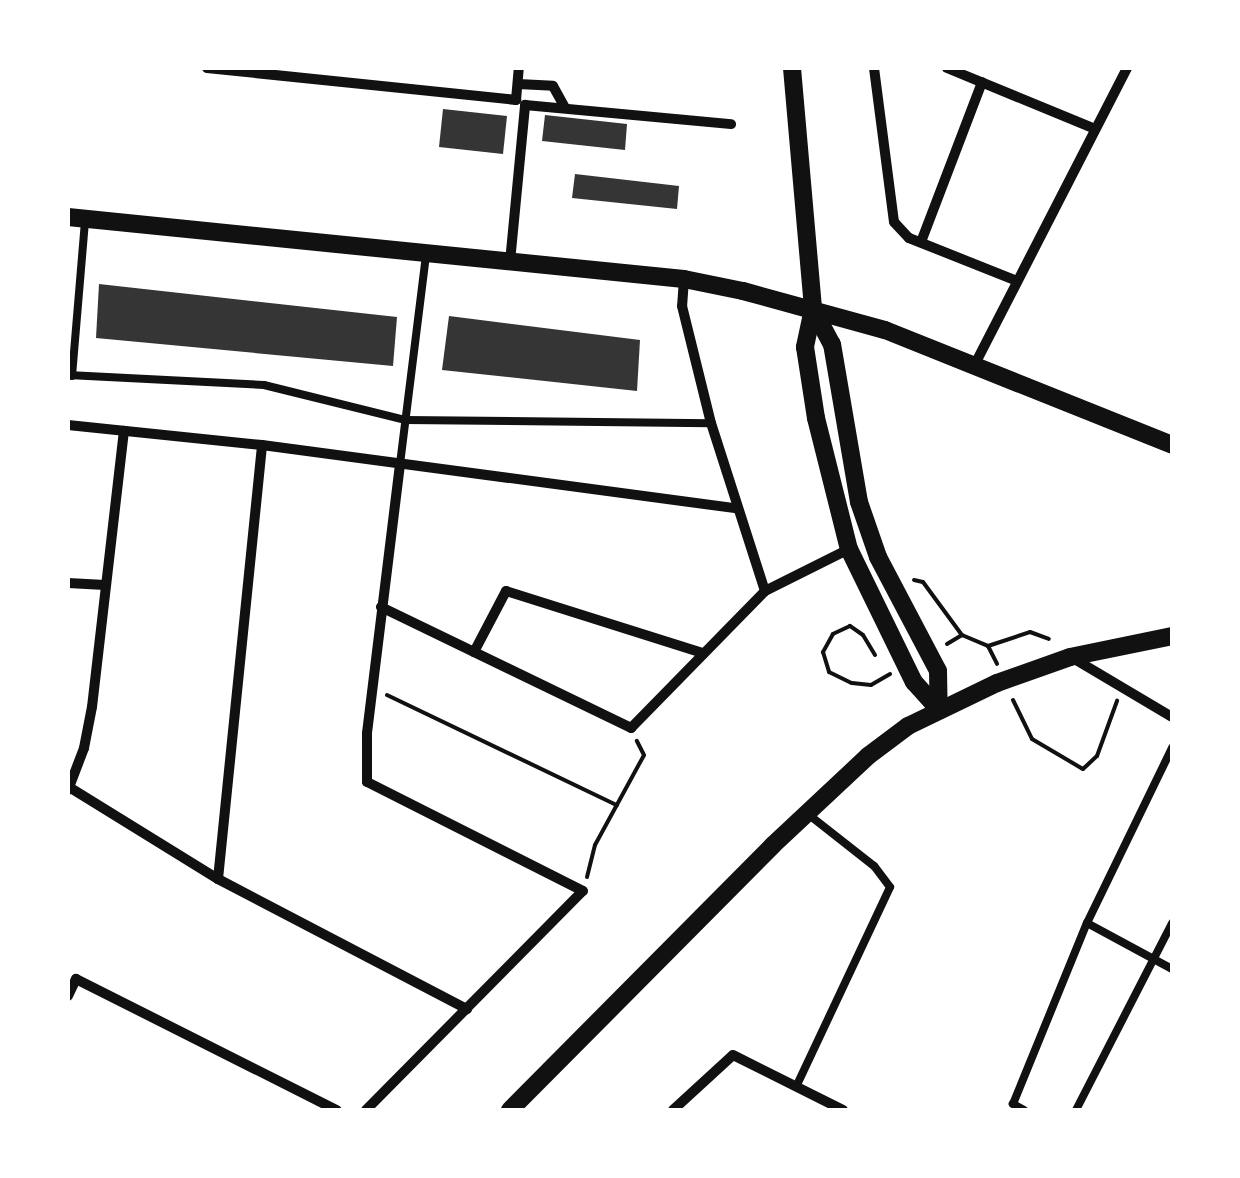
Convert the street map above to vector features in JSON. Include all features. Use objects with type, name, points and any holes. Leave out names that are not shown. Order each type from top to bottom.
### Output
[{"type":"street","points":[[206,68],[516,100],[519,68]]},
{"type":"street","points":[[792,68],[813,309],[806,347],[816,418],[849,548],[901,660],[939,710]]},
{"type":"street","points":[[874,68],[894,222],[921,242],[1017,282]]},
{"type":"street","points":[[948,68],[1095,129]]},
{"type":"street","points":[[975,364],[1127,68]]},
{"type":"street","points":[[921,242],[982,82]]},
{"type":"street","points":[[518,84],[553,86],[565,108]]},
{"type":"street","points":[[510,262],[525,105],[730,124]]},
{"type":"street","points":[[76,218],[684,280],[813,309],[975,364],[1172,446]]},
{"type":"street","points":[[684,280],[682,306],[712,423],[765,591]]},
{"type":"street","points":[[813,309],[832,344],[859,502],[878,557],[938,671],[939,710]]},
{"type":"street","points":[[68,425],[262,445],[736,508]]},
{"type":"street","points":[[124,430],[87,734],[68,789],[218,879],[468,1010]]},
{"type":"street","points":[[218,879],[262,445]]},
{"type":"street","points":[[366,1110],[583,892],[367,782],[372,688],[400,464]]},
{"type":"street","points":[[381,607],[631,728],[765,591],[849,548]]},
{"type":"street","points":[[68,583],[105,584]]},
{"type":"street","points":[[474,652],[506,592],[704,653]]},
{"type":"street","points":[[510,1110],[868,756],[939,710],[996,683],[1070,657],[1172,636]]},
{"type":"street","points":[[1070,657],[1172,717]]},
{"type":"street","points":[[68,996],[76,979],[337,1110]]},
{"type":"street","points":[[673,1110],[734,1055],[843,1110]]},
{"type":"lane","points":[[76,218],[70,376],[264,385],[405,420],[712,423]]},
{"type":"lane","points":[[400,464],[427,254]]},
{"type":"lane","points":[[1024,1110],[1013,1104],[1087,923],[1172,748]]},
{"type":"lane","points":[[796,1086],[890,887],[874,866],[808,814]]},
{"type":"lane","points":[[1087,923],[1172,969]]},
{"type":"lane","points":[[1076,1110],[1172,923]]},
{"type":"path","points":[[905,579],[923,582],[962,635],[988,646],[1003,677]]},
{"type":"path","points":[[850,626],[862,634],[881,660],[901,660],[871,684],[852,683],[829,672],[824,652],[833,634],[850,626]]},
{"type":"path","points":[[988,646],[1030,632],[1049,639]]},
{"type":"path","points":[[932,652],[962,635]]},
{"type":"path","points":[[1010,693],[1032,739],[1083,769],[1097,756],[1122,687]]},
{"type":"path","points":[[372,688],[617,805]]},
{"type":"path","points":[[583,892],[595,845],[644,755],[631,728]]},
{"type":"building","points":[[443,109],[507,116],[503,154],[439,147]]},
{"type":"building","points":[[545,115],[627,124],[625,150],[542,141]]},
{"type":"building","points":[[575,174],[679,186],[677,209],[572,198]]},
{"type":"building","points":[[99,284],[397,317],[393,366],[96,338]]},
{"type":"building","points":[[449,316],[640,340],[637,391],[442,370]]}]
